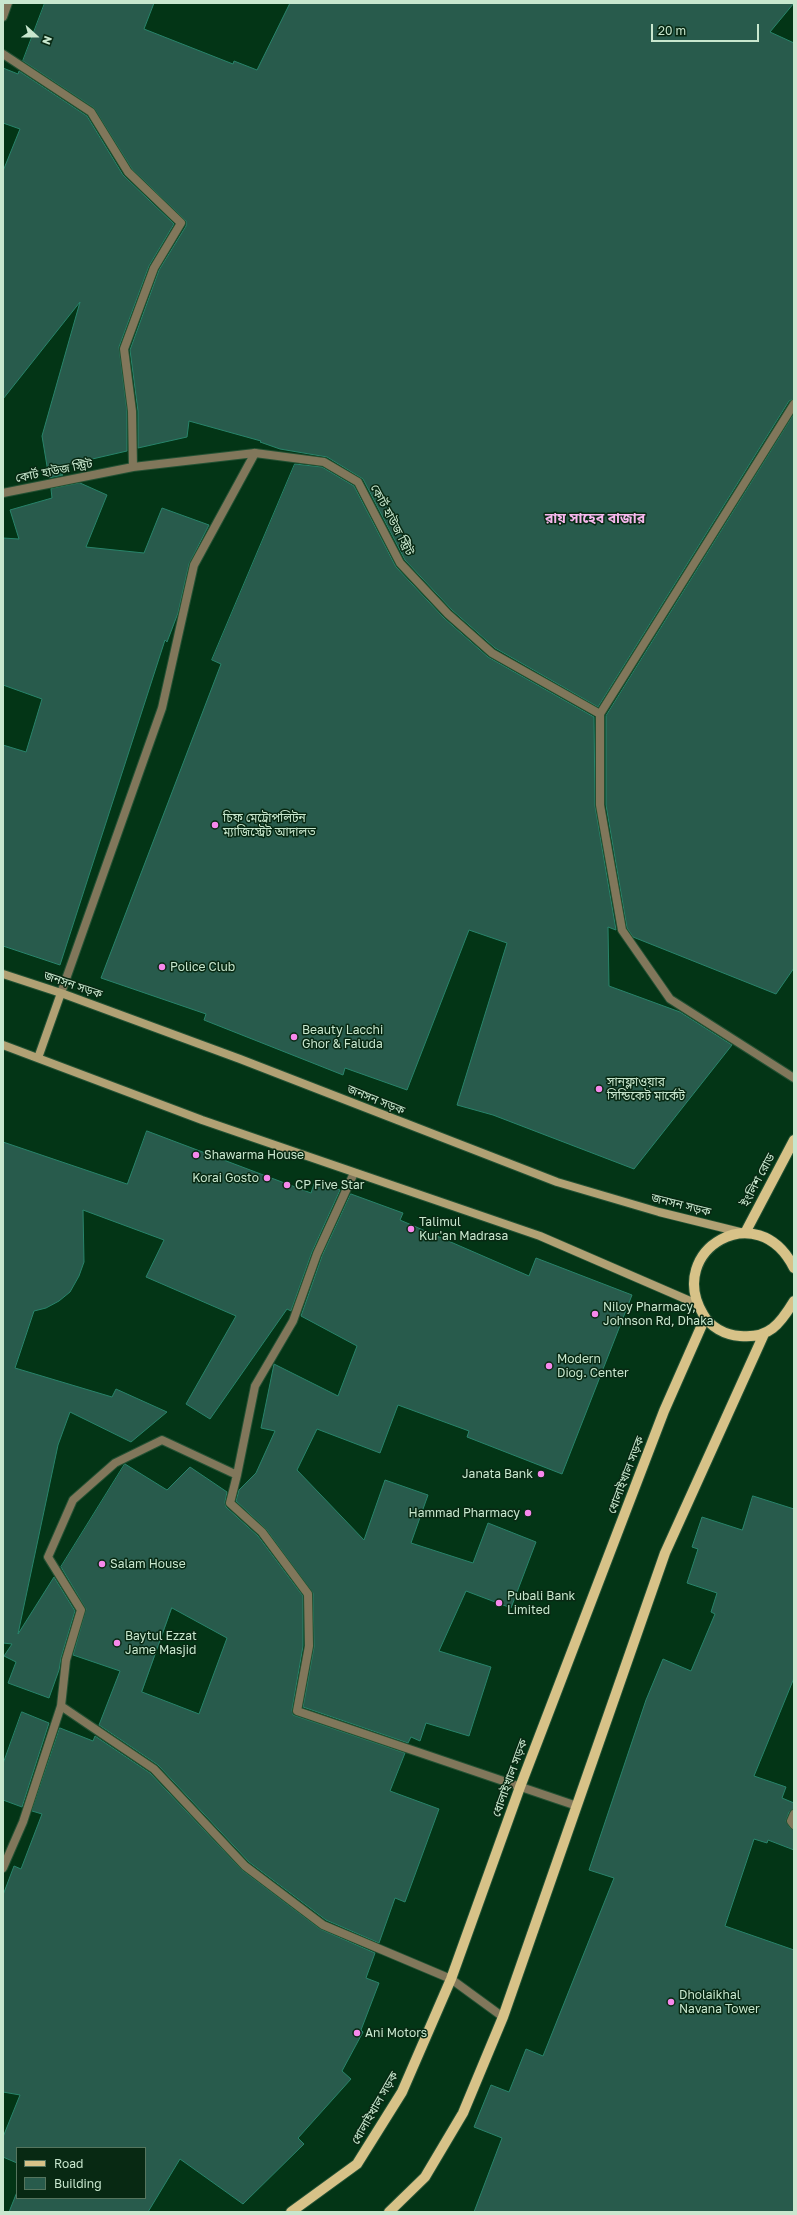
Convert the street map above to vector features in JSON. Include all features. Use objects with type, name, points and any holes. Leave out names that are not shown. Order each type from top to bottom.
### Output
[{"type":"main road","name":"জনসন সড়ক","points":[[3,974],[240,1059],[557,1182],[646,1209],[745,1233]]},
{"type":"main road","points":[[38,1058],[61,994]]},
{"type":"main road","points":[[3,1045],[202,1120],[540,1236],[697,1304]]},
{"type":"main road","name":"ইংলিশ রোড","points":[[745,1233],[794,1140]]},
{"type":"main road","points":[[794,1268],[788,1255],[776,1243],[761,1236],[745,1233],[728,1236],[714,1244],[702,1256],[695,1271],[693,1287],[697,1304],[705,1318],[717,1329],[732,1336],[748,1337],[764,1334],[781,1323],[794,1301]]},
{"type":"main road","name":"ধোলাইখাল সড়ক","points":[[291,2212],[357,2164],[402,2092],[451,1980],[520,1787],[664,1411],[705,1318]]},
{"type":"main road","points":[[389,2212],[425,2176],[463,2113],[503,2017],[665,1553],[764,1334]]},
{"type":"street","points":[[3,17],[8,3]]},
{"type":"street","points":[[3,54],[91,112],[128,172],[181,223],[154,268],[124,349],[132,411],[133,467]]},
{"type":"street","points":[[794,404],[600,714],[600,805],[622,930],[670,999],[794,1078]]},
{"type":"street","points":[[61,994],[162,708],[194,565],[255,453]]},
{"type":"street","name":"কোর্ট হাউজ স্ট্রিট","points":[[3,493],[133,467],[255,453],[324,462],[358,482],[400,563],[448,614],[492,653],[600,714]]},
{"type":"street","points":[[354,1173],[317,1254],[293,1321],[255,1386],[230,1503],[262,1532],[308,1594],[309,1646],[297,1711],[577,1806]]},
{"type":"street","points":[[3,1868],[23,1822],[61,1706],[66,1660],[81,1610],[48,1557],[73,1500],[115,1463],[162,1440],[237,1475]]},
{"type":"street","points":[[61,1706],[154,1769],[245,1866],[323,1925],[451,1980],[503,2017]]},
{"type":"street","points":[[794,1814],[792,1821],[794,1825]]},
{"type":"building","points":[[45,3],[154,3],[144,29],[233,64],[234,61],[257,70],[290,3],[794,3],[770,32],[794,43],[794,399],[789,401],[598,707],[495,648],[452,610],[405,560],[363,479],[327,457],[280,449],[260,442],[261,441],[189,421],[187,437],[138,448],[138,411],[130,350],[159,270],[186,226],[186,221],[132,169],[94,108],[23,61]]},
{"type":"building","points":[[3,68],[18,74],[19,71],[87,116],[123,175],[174,224],[149,266],[119,347],[127,411],[127,451],[49,469],[63,475],[49,478],[42,436],[80,302],[3,399],[3,171],[20,129],[3,123]]},
{"type":"building","points":[[794,414],[794,968],[776,994],[633,937],[627,928],[606,805],[606,716]]},
{"type":"building","points":[[295,464],[322,467],[354,486],[396,567],[444,618],[488,657],[594,717],[595,806],[616,930],[608,927],[609,986],[680,1012],[732,1045],[634,1169],[493,1115],[457,1105],[507,943],[469,930],[407,1090],[345,1068],[343,1075],[204,1020],[206,1014],[101,978],[221,664],[212,660]]},
{"type":"building","points":[[80,483],[107,495],[86,547],[144,553],[162,508],[209,525],[189,564],[178,613],[167,642],[165,640],[60,965],[3,946],[3,745],[26,752],[42,699],[3,685],[3,538],[19,539],[10,510],[52,498],[51,489]]},
{"type":"building","points":[[147,1131],[311,1193],[315,1181],[340,1190],[312,1252],[291,1311],[287,1309],[210,1419],[186,1404],[236,1316],[146,1277],[164,1240],[83,1210],[84,1262],[79,1276],[70,1292],[59,1301],[46,1308],[34,1311],[15,1368],[112,1397],[116,1389],[167,1412],[131,1442],[70,1412],[58,1445],[18,1634],[54,1577],[75,1611],[61,1658],[59,1670],[49,1698],[8,1683],[16,1662],[4,1656],[12,1644],[3,1643],[3,1142],[127,1184]]},
{"type":"building","points":[[351,1194],[403,1213],[400,1220],[529,1276],[536,1258],[632,1295],[562,1474],[467,1437],[469,1431],[398,1405],[380,1453],[317,1429],[297,1470],[364,1540],[385,1480],[428,1495],[411,1543],[473,1563],[488,1523],[536,1542],[511,1608],[466,1591],[439,1651],[491,1667],[469,1736],[426,1723],[420,1741],[411,1737],[408,1743],[303,1707],[314,1647],[313,1593],[266,1529],[236,1501],[239,1490],[256,1473],[275,1431],[261,1428],[274,1364],[338,1396],[357,1346],[301,1316],[322,1256]]},
{"type":"building","points":[[125,1464],[167,1490],[190,1467],[227,1492],[225,1502],[226,1507],[258,1536],[303,1596],[303,1646],[292,1710],[293,1715],[405,1753],[390,1791],[439,1809],[405,1902],[395,1898],[379,1943],[326,1920],[249,1862],[158,1765],[99,1725],[120,1671],[73,1655],[86,1609],[61,1567]],"holes":[[[172,1608],[227,1638],[199,1714],[142,1692]]]},
{"type":"building","points":[[753,1496],[794,1509],[794,1678],[754,1776],[786,1787],[782,1798],[794,1803],[794,1809],[789,1812],[786,1821],[790,1828],[794,1830],[794,1850],[768,1840],[767,1843],[754,1839],[725,1926],[794,1950],[794,2212],[474,2212],[502,2138],[474,2127],[491,2085],[509,2092],[526,2049],[543,2056],[614,1878],[589,1870],[646,1700],[663,1659],[691,1671],[715,1614],[711,1612],[717,1593],[687,1583],[698,1549],[692,1547],[702,1517],[742,1530]]},
{"type":"building","points":[[22,1712],[49,1723],[22,1807],[3,1800],[3,1764]]},
{"type":"building","points":[[60,1728],[93,1741],[95,1736],[150,1773],[242,1870],[320,1929],[375,1953],[366,1978],[379,1983],[361,2030],[363,2032],[342,2071],[351,2079],[298,2138],[304,2144],[243,2204],[180,2159],[148,2212],[9,2212],[16,2194],[16,2199],[146,2199],[146,2147],[16,2147],[16,2163],[3,2157],[3,2137],[20,2095],[3,2092],[3,1895],[14,1866],[21,1869],[42,1814],[32,1811]]},
{"type":"place","name":"চিফ মেট্রোপলিটন ম্যাজিস্ট্রেট আদালত","points":[[215,825]]},
{"type":"place","name":"Police Club","points":[[162,967]]},
{"type":"place","name":"Beauty Lacchi Ghor & Faluda","points":[[294,1037]]},
{"type":"place","name":"সানফ্লাওয়ার সিন্ডিকেট মার্কেট","points":[[599,1089]]},
{"type":"place","name":"Shawarma House","points":[[196,1155]]},
{"type":"place","name":"Korai Gosto","points":[[267,1178]]},
{"type":"place","name":"CP Five Star","points":[[287,1185]]},
{"type":"place","name":"Talimul Kur'an Madrasa","points":[[411,1229]]},
{"type":"place","name":"Niloy Pharmacy, Johnson Rd, Dhaka","points":[[595,1314]]},
{"type":"place","name":"Modern Diog. Center","points":[[549,1366]]},
{"type":"place","name":"Janata Bank","points":[[541,1474]]},
{"type":"place","name":"Hammad Pharmacy","points":[[528,1513]]},
{"type":"place","name":"Salam House","points":[[102,1564]]},
{"type":"place","name":"Pubali Bank Limited","points":[[499,1603]]},
{"type":"place","name":"Baytul Ezzat Jame Masjid","points":[[117,1643]]},
{"type":"place","name":"Dholaikhal Navana Tower","points":[[671,2002]]},
{"type":"place","name":"Ani Motors","points":[[357,2033]]},
{"type":"district","name":"রায় সাহেব বাজার","points":[[595,519]]}]
